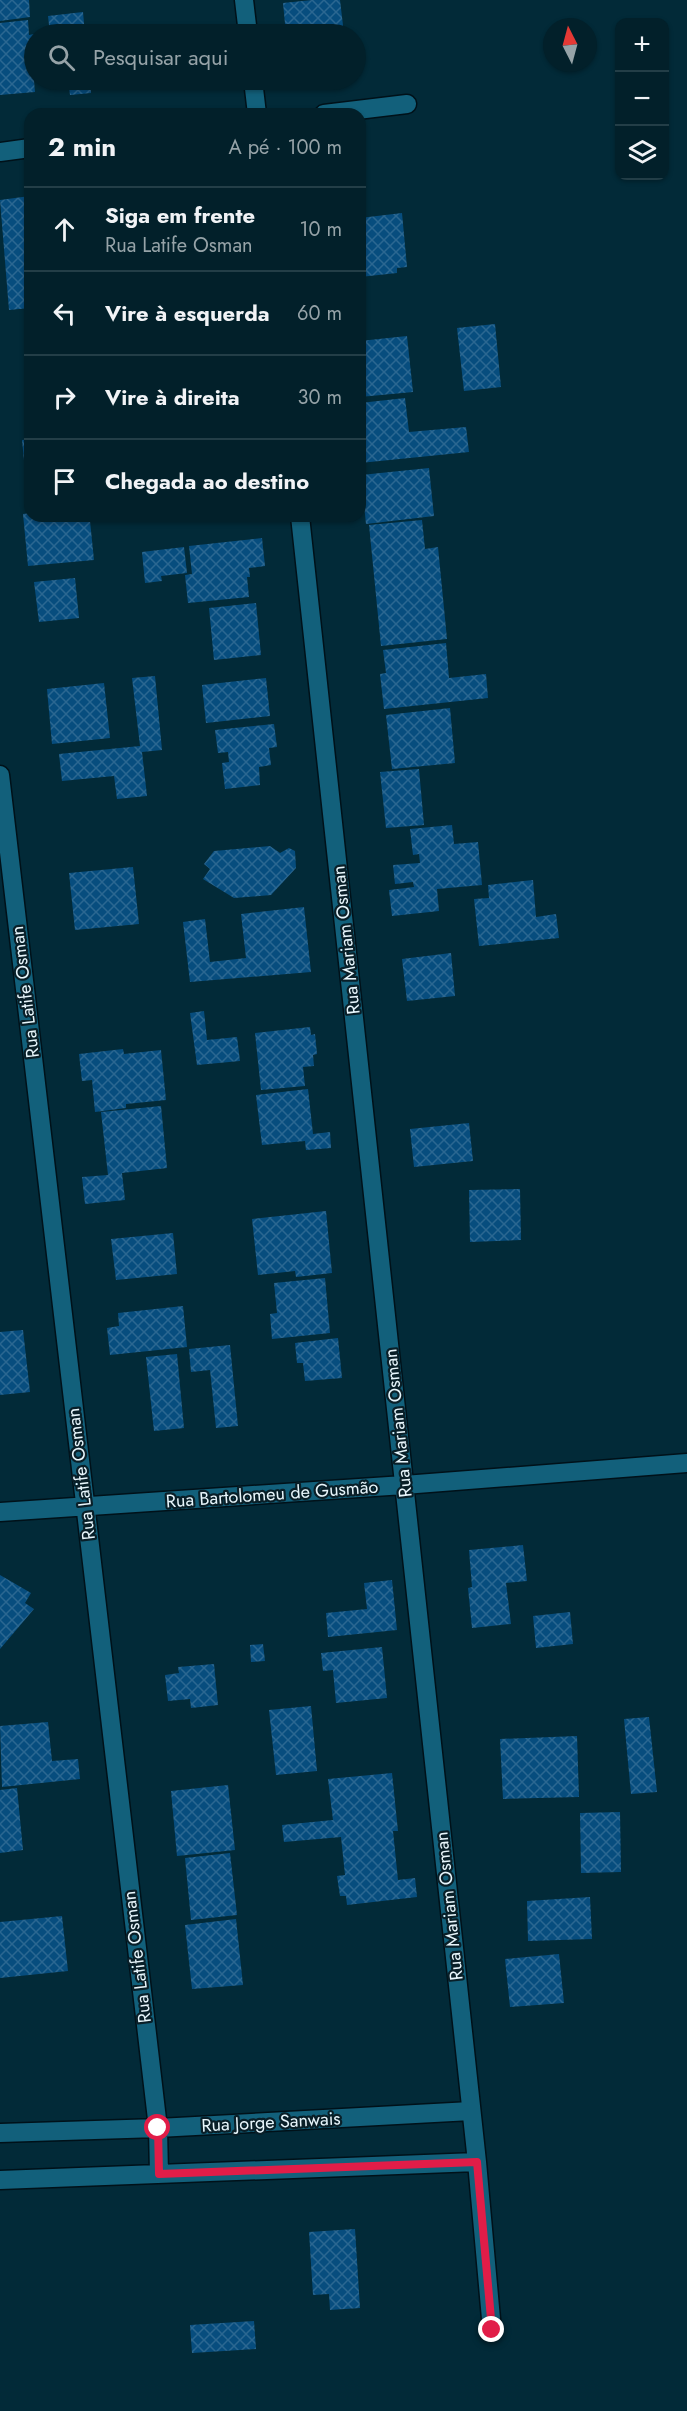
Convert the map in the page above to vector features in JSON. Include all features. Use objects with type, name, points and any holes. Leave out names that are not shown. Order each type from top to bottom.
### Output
[{"type":"street","points":[[244,0],[247,24]]},
{"type":"street","points":[[254,90],[256,108]]},
{"type":"street","points":[[366,109],[407,104]]},
{"type":"street","points":[[0,152],[24,149]]},
{"type":"street","name":"Rua Mariam Osman","points":[[301,522],[477,2162],[492,2330]]},
{"type":"street","name":"Rua Latife Osman","points":[[0,775],[158,2128],[159,2174]]},
{"type":"street","name":"Rua Bartolomeu de Gusmão","points":[[0,1512],[404,1485],[687,1463]]},
{"type":"street","name":"Rua Jorge Sanwais","points":[[0,2133],[158,2128],[471,2110]]},
{"type":"street","points":[[0,2180],[477,2162]]},
{"type":"building","points":[[0,0],[29,0],[30,17],[0,21]]},
{"type":"building","points":[[340,0],[343,24],[285,24],[283,3]]},
{"type":"building","points":[[83,12],[84,24],[49,24],[48,16]]},
{"type":"building","points":[[28,20],[28,24],[24,24],[24,90],[35,90],[35,92],[0,95],[0,23]]},
{"type":"building","points":[[69,90],[91,90],[91,93],[70,95]]},
{"type":"building","points":[[24,197],[24,309],[9,310],[0,200]]},
{"type":"building","points":[[402,213],[407,267],[397,268],[397,273],[366,276],[366,217]]},
{"type":"building","points":[[495,324],[501,387],[464,391],[457,328]]},
{"type":"building","points":[[407,336],[413,392],[366,396],[366,340]]},
{"type":"building","points":[[405,398],[409,432],[466,427],[469,452],[366,462],[366,402]]},
{"type":"building","points":[[429,468],[434,516],[366,524],[366,474]]},
{"type":"building","points":[[23,514],[24,522],[90,522],[94,560],[28,566]]},
{"type":"building","points":[[422,520],[425,549],[438,547],[447,639],[381,646],[369,525]]},
{"type":"building","points":[[262,538],[265,566],[249,568],[250,577],[247,577],[249,597],[188,603],[185,575],[192,574],[189,546]]},
{"type":"building","points":[[184,547],[187,573],[161,576],[162,581],[145,583],[142,552]]},
{"type":"building","points":[[75,578],[79,618],[39,622],[34,582]]},
{"type":"building","points":[[256,603],[261,655],[214,660],[209,608]]},
{"type":"building","points":[[446,643],[449,678],[486,674],[488,698],[384,709],[380,674],[386,673],[383,650]]},
{"type":"building","points":[[155,676],[162,750],[142,752],[147,796],[117,799],[114,776],[62,781],[59,754],[140,746],[132,678]]},
{"type":"building","points":[[266,678],[270,716],[206,723],[202,685]]},
{"type":"building","points":[[104,683],[110,738],[52,744],[47,689]]},
{"type":"building","points":[[450,708],[455,763],[392,769],[386,715]]},
{"type":"building","points":[[274,724],[277,747],[269,748],[271,765],[259,767],[260,785],[225,789],[222,763],[229,762],[228,752],[218,753],[215,730]]},
{"type":"building","points":[[419,769],[424,825],[386,828],[380,772]]},
{"type":"building","points":[[452,825],[454,844],[478,842],[482,885],[437,889],[439,911],[392,916],[389,890],[414,887],[413,882],[395,884],[393,865],[420,863],[419,854],[413,855],[410,829]]},
{"type":"building","points":[[270,846],[280,853],[289,848],[295,851],[296,868],[271,895],[234,898],[203,879],[210,869],[204,864],[214,851]]},
{"type":"building","points":[[133,867],[139,924],[75,930],[69,873]]},
{"type":"building","points":[[533,880],[536,917],[556,914],[559,938],[479,946],[474,899],[489,898],[488,885]]},
{"type":"building","points":[[304,907],[311,972],[190,982],[183,922],[205,919],[210,962],[246,958],[241,914]]},
{"type":"building","points":[[451,953],[455,996],[407,1001],[402,959]]},
{"type":"building","points":[[204,1011],[207,1040],[237,1037],[240,1061],[197,1065],[190,1013]]},
{"type":"building","points":[[310,1027],[311,1035],[315,1034],[317,1054],[313,1055],[314,1066],[303,1067],[305,1086],[261,1090],[255,1033]]},
{"type":"building","points":[[123,1049],[124,1054],[161,1050],[166,1100],[126,1104],[126,1108],[95,1112],[92,1080],[82,1081],[79,1054]]},
{"type":"building","points":[[308,1089],[313,1134],[330,1132],[331,1148],[306,1150],[305,1141],[262,1145],[256,1095]]},
{"type":"building","points":[[161,1106],[167,1168],[122,1173],[125,1200],[85,1204],[82,1177],[108,1175],[101,1112]]},
{"type":"building","points":[[469,1123],[473,1161],[414,1167],[410,1129]]},
{"type":"building","points":[[520,1189],[521,1240],[470,1242],[469,1190]]},
{"type":"building","points":[[326,1211],[332,1273],[296,1277],[295,1271],[258,1275],[252,1219]]},
{"type":"building","points":[[173,1233],[177,1274],[116,1280],[111,1239]]},
{"type":"building","points":[[325,1278],[330,1333],[272,1339],[270,1314],[277,1313],[274,1283]]},
{"type":"building","points":[[183,1306],[187,1347],[110,1355],[107,1328],[119,1326],[118,1313]]},
{"type":"building","points":[[23,1330],[30,1392],[0,1395],[0,1332]]},
{"type":"building","points":[[338,1338],[342,1378],[305,1381],[303,1363],[297,1363],[295,1343]]},
{"type":"building","points":[[230,1345],[238,1426],[216,1428],[210,1370],[191,1372],[189,1349]]},
{"type":"building","points":[[177,1354],[184,1428],[154,1431],[146,1357]]},
{"type":"building","points":[[523,1545],[527,1581],[506,1583],[511,1624],[472,1628],[468,1588],[472,1587],[469,1550]]},
{"type":"building","points":[[0,1575],[31,1593],[25,1603],[34,1609],[0,1649]]},
{"type":"building","points":[[392,1580],[397,1630],[328,1637],[326,1613],[367,1609],[364,1583]]},
{"type":"building","points":[[570,1612],[573,1644],[536,1648],[533,1616]]},
{"type":"building","points":[[263,1644],[265,1661],[251,1662],[250,1645]]},
{"type":"building","points":[[382,1647],[387,1698],[336,1703],[333,1670],[323,1671],[321,1653]]},
{"type":"building","points":[[214,1664],[218,1705],[191,1708],[190,1699],[168,1701],[165,1675],[179,1673],[178,1667]]},
{"type":"building","points":[[311,1706],[317,1771],[276,1775],[269,1710]]},
{"type":"building","points":[[649,1717],[657,1792],[631,1794],[624,1719]]},
{"type":"building","points":[[48,1722],[52,1761],[78,1759],[80,1779],[2,1787],[0,1726]]},
{"type":"building","points":[[577,1736],[579,1797],[503,1799],[500,1739]]},
{"type":"building","points":[[392,1773],[398,1831],[393,1831],[398,1880],[415,1878],[417,1897],[347,1905],[346,1896],[340,1896],[337,1876],[345,1875],[341,1837],[284,1842],[282,1825],[333,1820],[328,1779]]},
{"type":"building","points":[[228,1785],[235,1850],[177,1856],[171,1791]]},
{"type":"building","points":[[17,1788],[23,1850],[0,1853],[0,1790]]},
{"type":"building","points":[[620,1812],[621,1872],[581,1873],[580,1813]]},
{"type":"building","points":[[230,1853],[237,1915],[191,1920],[185,1858]]},
{"type":"building","points":[[590,1897],[592,1939],[528,1941],[527,1901]]},
{"type":"building","points":[[62,1916],[68,1971],[0,1978],[0,1922]]},
{"type":"building","points":[[236,1919],[243,1985],[192,1989],[185,1925]]},
{"type":"building","points":[[559,1954],[564,2003],[510,2007],[505,1959]]},
{"type":"building","points":[[355,2229],[360,2308],[330,2310],[329,2294],[313,2295],[309,2232]]},
{"type":"building","points":[[254,2321],[256,2349],[192,2353],[190,2325]]},
{"type":"route","points":[[158,2128],[159,2174],[477,2162],[492,2330]]}]
